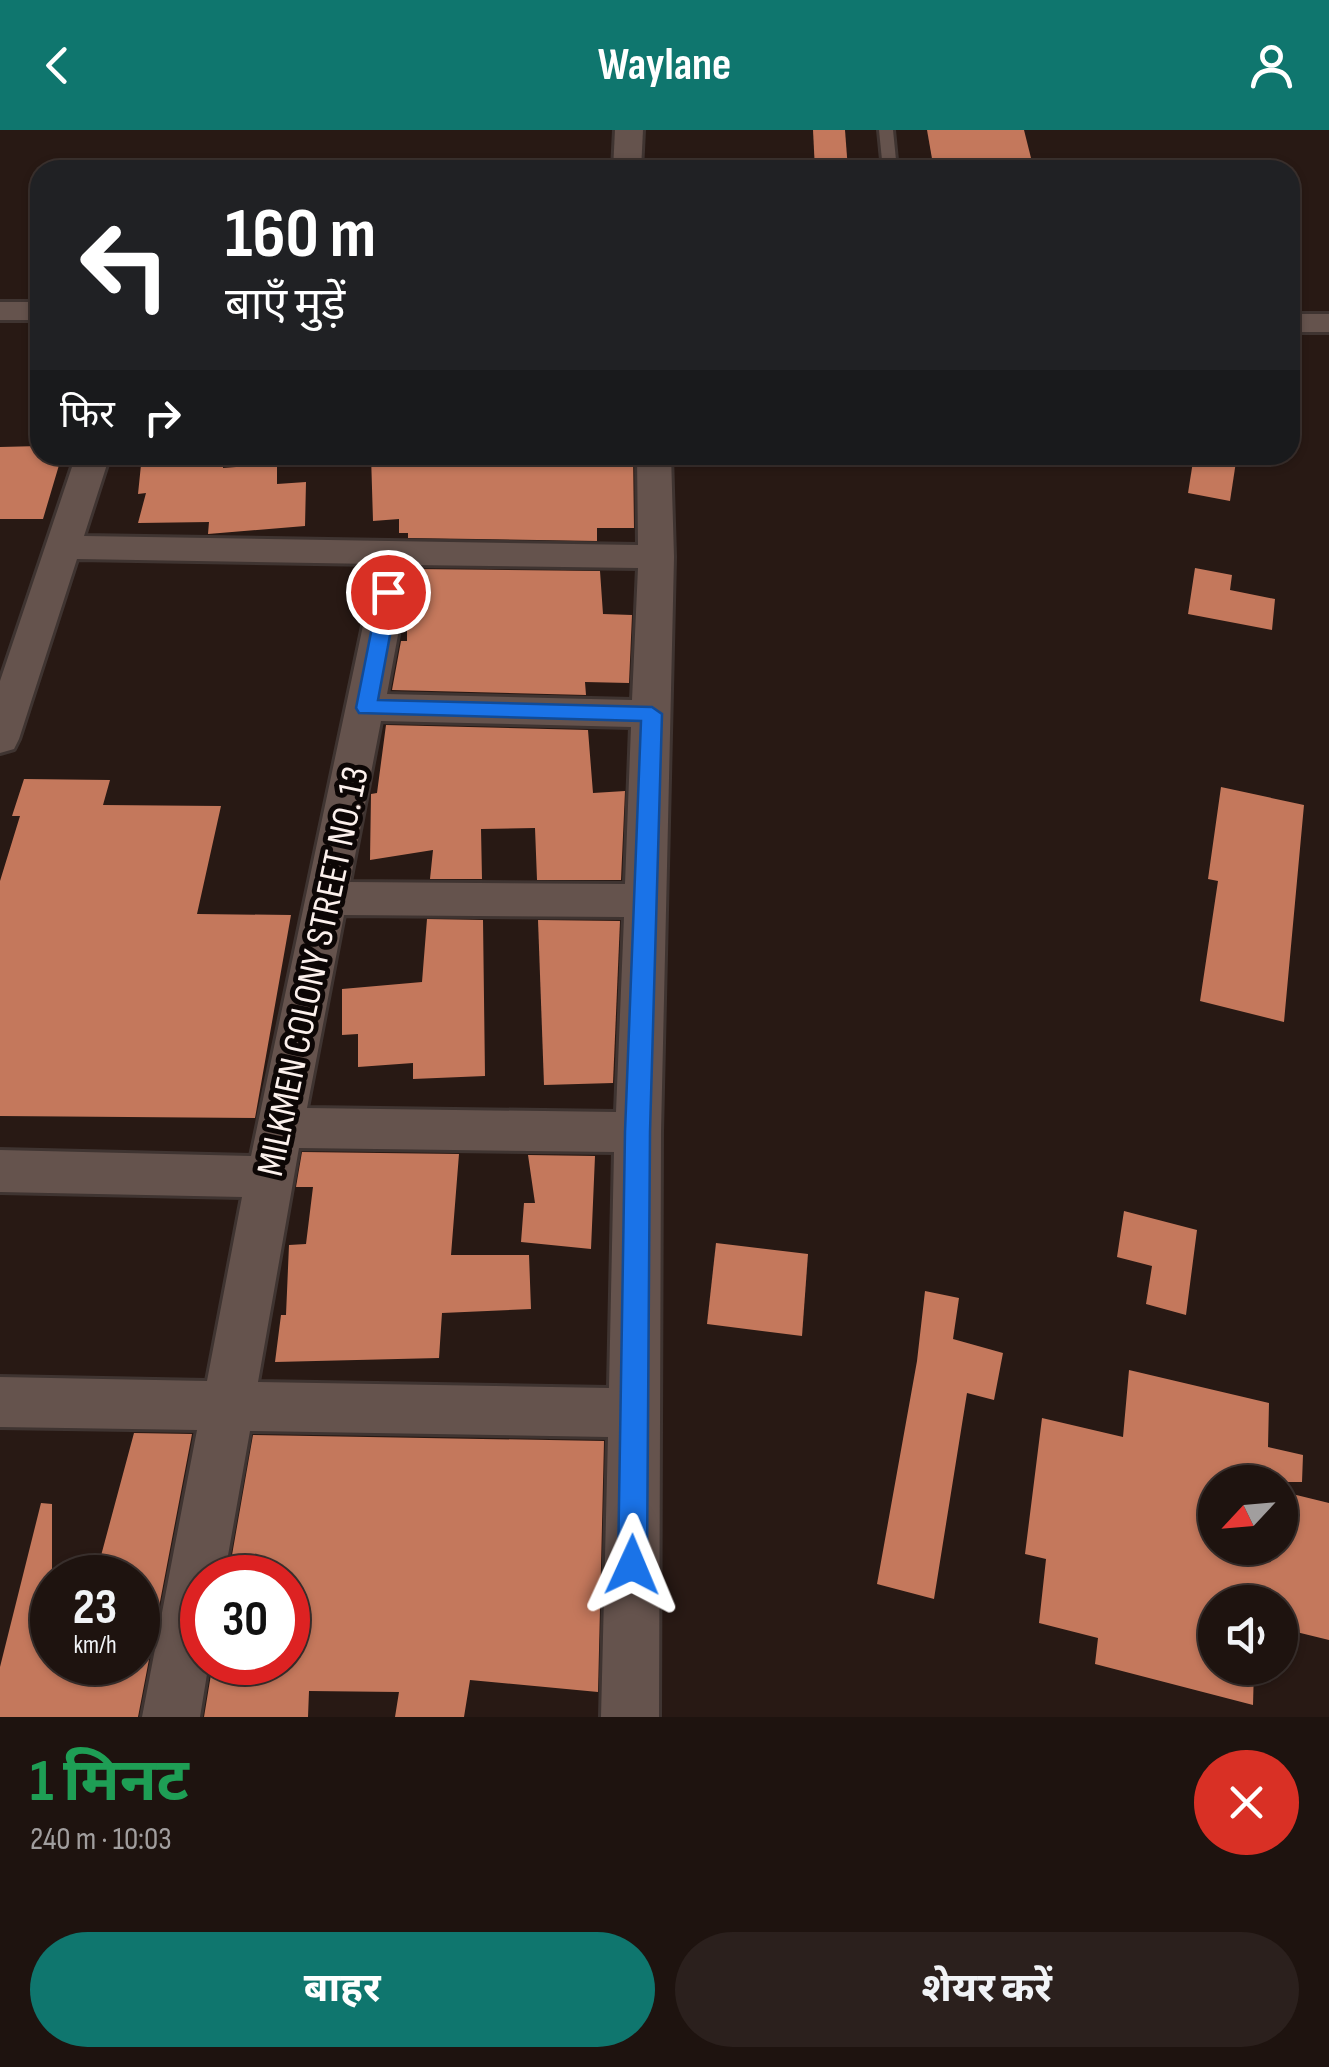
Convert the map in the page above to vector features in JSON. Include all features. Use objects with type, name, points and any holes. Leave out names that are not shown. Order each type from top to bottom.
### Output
[{"type":"street","points":[[628,160],[629,130]]},
{"type":"street","points":[[0,311],[30,311]]},
{"type":"street","points":[[1300,322],[1329,323]]},
{"type":"street","points":[[0,739],[90,465]]},
{"type":"street","points":[[630,1717],[638,1132],[656,558],[654,465]]},
{"type":"street","points":[[62,546],[656,558]]},
{"type":"street","name":"MILKMEN COLONY STREET NO. 13","points":[[171,1717],[270,1177],[396,553]]},
{"type":"street","points":[[366,708],[652,714]]},
{"type":"street","points":[[327,898],[645,901]]},
{"type":"street","points":[[280,1128],[638,1132]]},
{"type":"street","points":[[0,1171],[270,1177]]},
{"type":"street","points":[[0,1402],[634,1413]]},
{"type":"lane","points":[[886,130],[889,160]]},
{"type":"building","points":[[813,130],[845,130],[847,160],[814,160]]},
{"type":"building","points":[[927,130],[1024,130],[1032,160],[932,160]]},
{"type":"building","points":[[30,446],[30,465],[59,465],[43,519],[0,519],[0,447]]},
{"type":"building","points":[[141,465],[223,468],[277,465],[277,484],[306,482],[305,526],[208,534],[209,522],[138,523],[146,493],[138,494]]},
{"type":"building","points":[[371,465],[633,465],[634,528],[597,528],[597,541],[408,538],[408,533],[399,533],[399,519],[373,521]]},
{"type":"building","points":[[1192,465],[1235,465],[1230,501],[1188,493]]},
{"type":"building","points":[[1195,568],[1232,575],[1230,590],[1275,599],[1272,630],[1188,614]]},
{"type":"building","points":[[414,569],[600,571],[603,614],[632,615],[629,683],[585,682],[586,695],[392,690],[401,641],[407,641],[407,606]]},
{"type":"building","points":[[386,725],[588,730],[593,793],[625,791],[621,880],[537,880],[535,828],[481,829],[482,879],[430,879],[433,850],[370,860],[371,794],[377,793]]},
{"type":"building","points":[[24,779],[110,780],[103,805],[221,806],[197,914],[291,915],[255,1118],[0,1116],[0,881],[20,816],[12,816]]},
{"type":"building","points":[[1221,787],[1304,805],[1284,1022],[1200,1001],[1218,881],[1208,879]]},
{"type":"building","points":[[427,919],[483,920],[485,1076],[413,1079],[413,1063],[358,1067],[358,1034],[342,1035],[342,989],[422,982]]},
{"type":"building","points":[[538,920],[620,921],[613,1083],[544,1085]]},
{"type":"building","points":[[302,1152],[459,1154],[451,1255],[529,1255],[531,1309],[442,1313],[439,1358],[275,1362],[281,1315],[286,1315],[289,1245],[306,1244],[313,1187],[296,1187]]},
{"type":"building","points":[[528,1155],[595,1156],[591,1249],[521,1242],[524,1203],[535,1203]]},
{"type":"building","points":[[1124,1211],[1197,1230],[1186,1315],[1146,1304],[1152,1266],[1117,1257]]},
{"type":"building","points":[[716,1243],[808,1254],[802,1336],[707,1324]]},
{"type":"building","points":[[925,1291],[959,1298],[953,1339],[1003,1353],[994,1400],[967,1393],[934,1599],[877,1584],[917,1361]]},
{"type":"building","points":[[1129,1370],[1269,1403],[1268,1447],[1303,1455],[1302,1482],[1298,1482],[1298,1465],[1198,1465],[1198,1565],[1298,1565],[1298,1495],[1329,1503],[1329,1640],[1298,1632],[1298,1585],[1198,1585],[1198,1685],[1254,1685],[1253,1705],[1095,1664],[1098,1638],[1039,1623],[1046,1559],[1025,1554],[1042,1418],[1123,1437]]},
{"type":"building","points":[[134,1433],[192,1434],[160,1602],[160,1555],[101,1555]]},
{"type":"building","points":[[253,1435],[604,1441],[598,1692],[470,1680],[464,1717],[395,1717],[399,1692],[309,1691],[308,1717],[204,1717],[209,1685],[310,1685],[310,1555],[232,1555]]},
{"type":"building","points":[[41,1503],[52,1504],[52,1555],[30,1555],[30,1685],[144,1685],[138,1717],[0,1717],[0,1667]]},
{"type":"route","points":[[388,592],[366,708],[652,714],[638,1132],[632,1565]]}]
